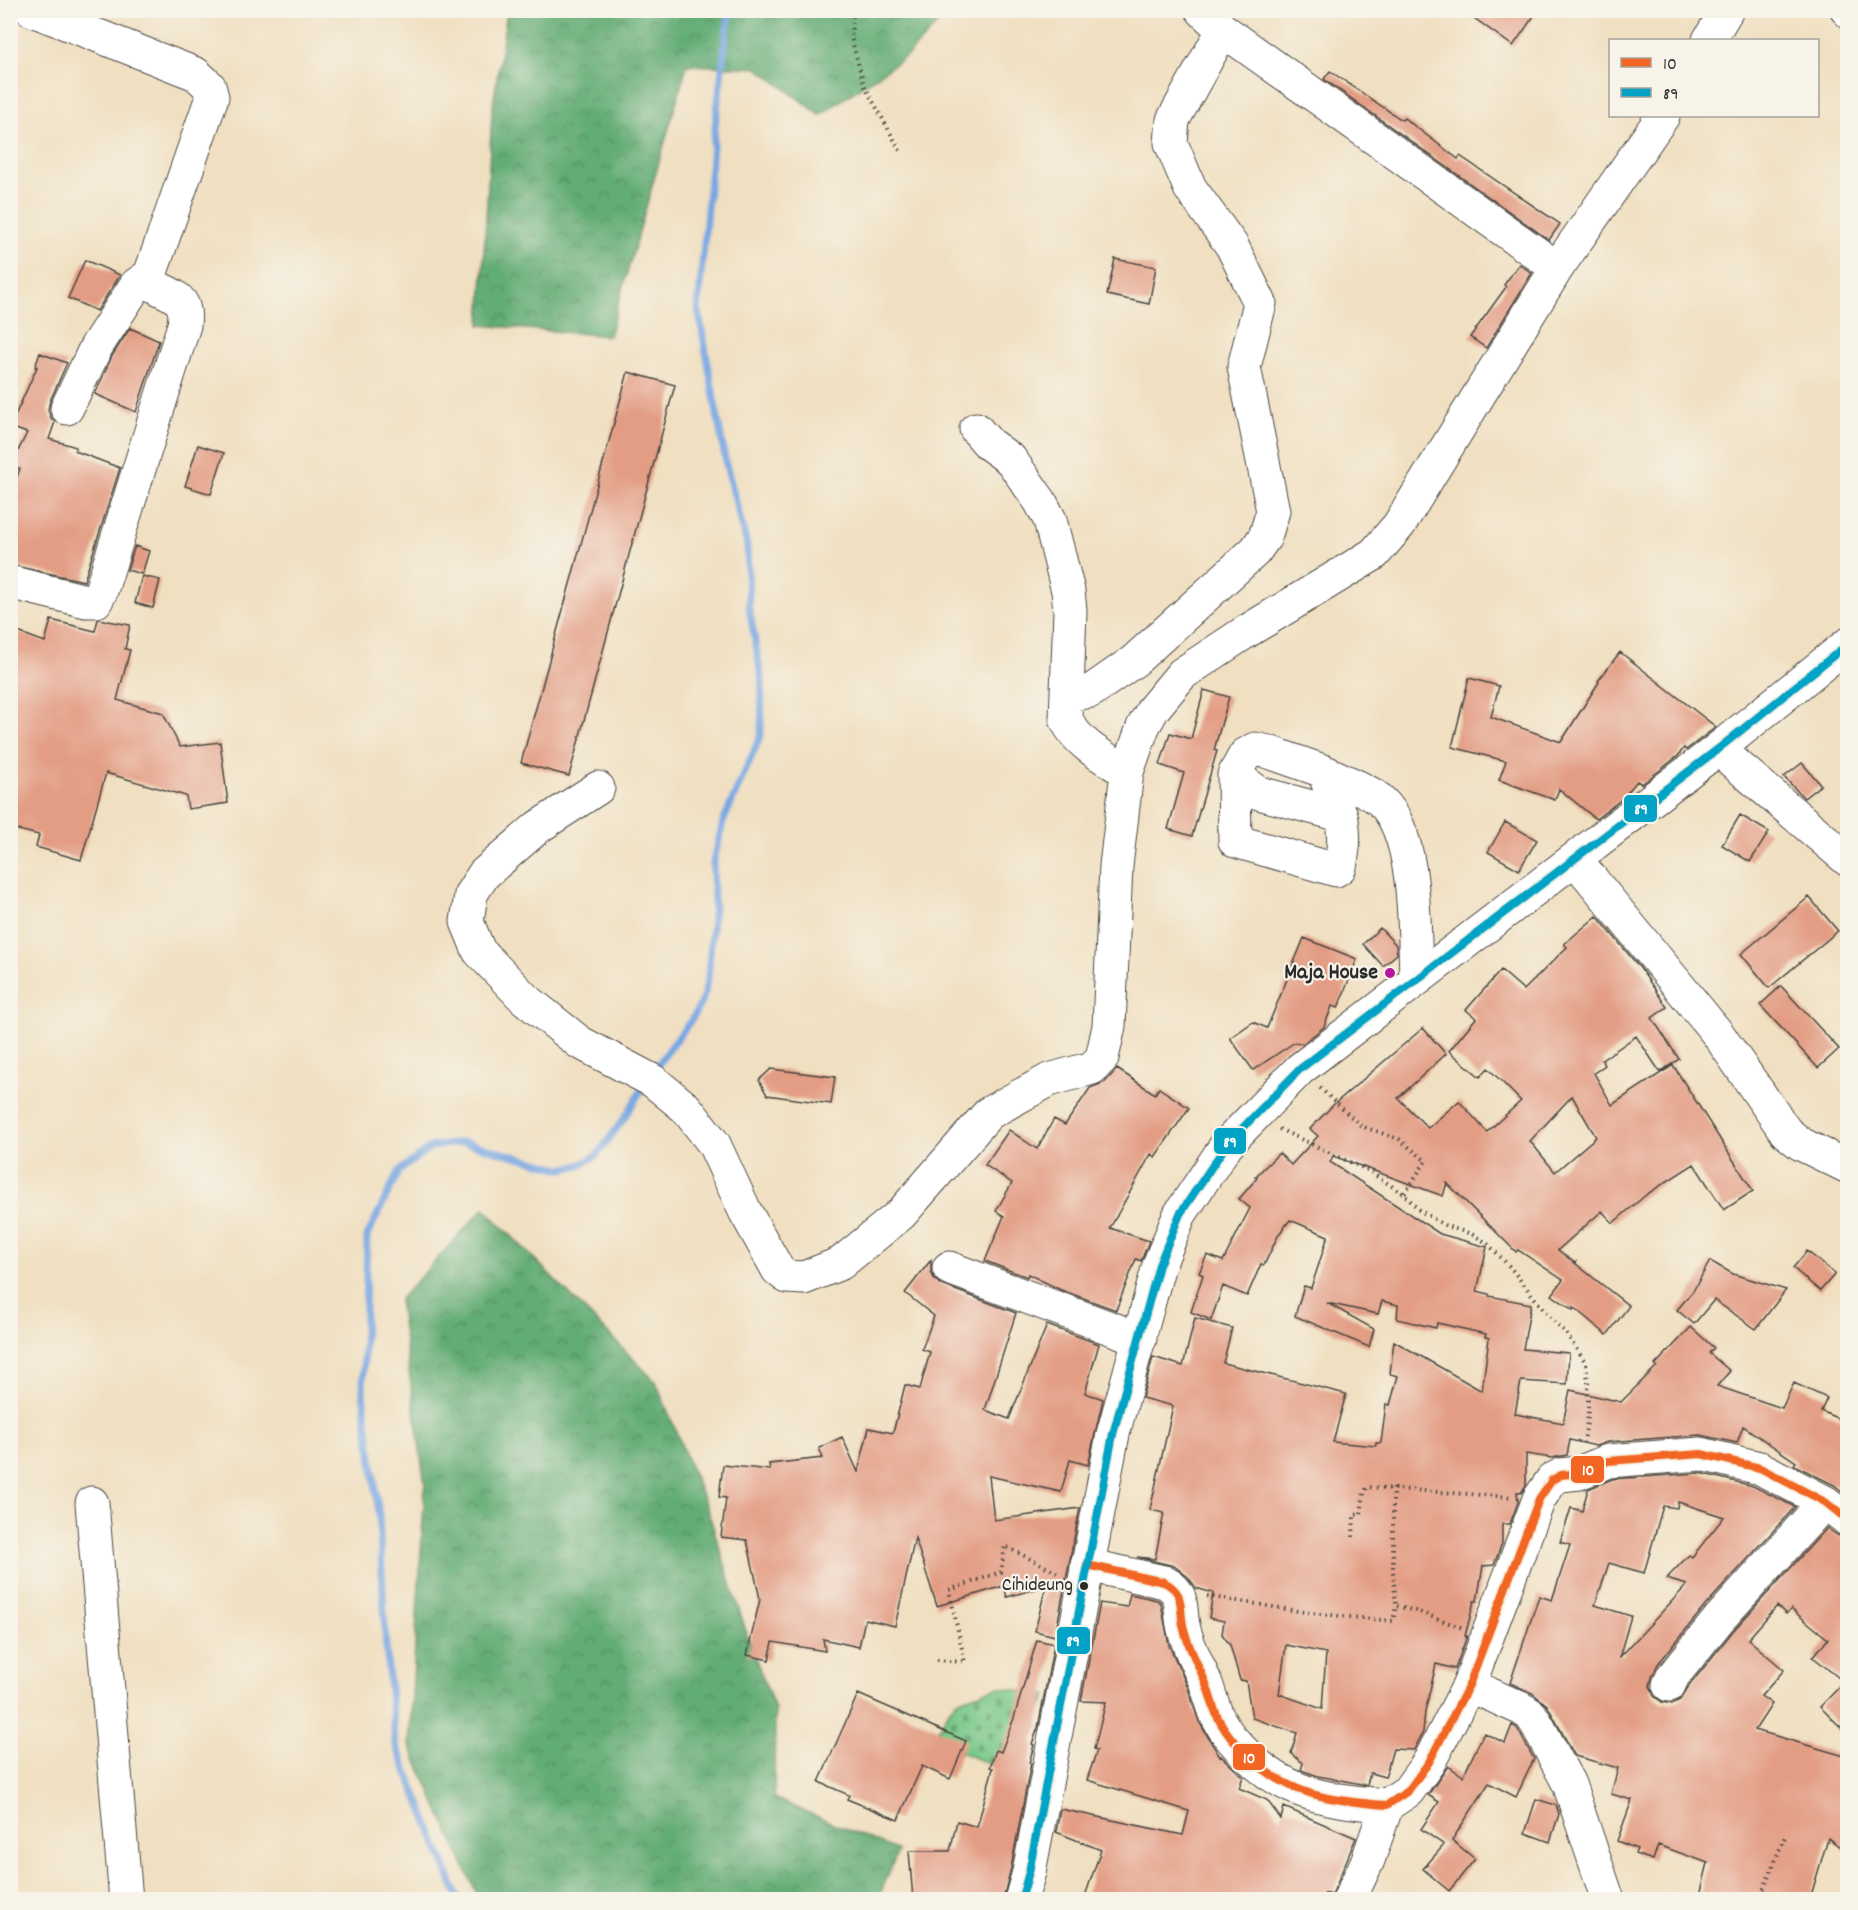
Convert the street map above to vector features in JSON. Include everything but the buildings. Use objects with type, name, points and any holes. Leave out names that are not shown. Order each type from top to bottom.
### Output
[{"type":"street","points":[[32,10],[196,74],[212,92],[212,101],[150,275],[136,285],[96,347],[67,408]]},
{"type":"street","points":[[1710,39],[1727,10]]},
{"type":"street","points":[[1068,695],[1090,691],[1134,661],[1255,551],[1265,537],[1273,511],[1244,367],[1260,303],[1232,246],[1190,188],[1171,142],[1173,120],[1212,20],[1557,268]]},
{"type":"street","points":[[598,788],[538,827],[484,874],[471,894],[467,922],[479,951],[524,998],[579,1042],[653,1081],[686,1108],[714,1144],[745,1211],[778,1270],[787,1278],[804,1278],[841,1263],[901,1214],[989,1113],[1049,1080],[1092,1068],[1102,1058],[1109,1026],[1116,866],[1127,772],[1143,727],[1153,709],[1182,674],[1244,633],[1374,554],[1393,532],[1557,268],[1662,117]]},
{"type":"street","points":[[10,585],[86,601],[96,601],[101,591],[184,325],[186,311],[182,301],[153,285],[150,275]]},
{"type":"street","points":[[976,429],[989,444],[1011,460],[1040,501],[1050,520],[1068,591],[1070,610],[1066,719],[1071,730],[1081,741],[1127,772]]},
{"type":"street","points":[[1021,1899],[1029,1872],[1113,1434],[1160,1265],[1180,1214],[1227,1144],[1300,1069],[1575,860],[1848,644]]},
{"type":"street","points":[[1323,771],[1341,815],[1345,835],[1340,867],[1336,870],[1235,841],[1234,775],[1245,755],[1255,749],[1323,771],[1379,799],[1394,818],[1407,857],[1412,883],[1416,979]]},
{"type":"street","points":[[1718,749],[1841,846]]},
{"type":"street","points":[[1234,775],[1259,793],[1341,815]]},
{"type":"street","points":[[1575,860],[1718,1034],[1786,1132],[1801,1144],[1848,1167]]},
{"type":"street","points":[[949,1268],[1140,1339]]},
{"type":"street","points":[[1349,1899],[1368,1860],[1387,1805],[1408,1791],[1429,1762],[1469,1685],[1539,1499],[1552,1480],[1561,1475],[1579,1473],[1608,1461],[1701,1454],[1760,1468],[1836,1511],[1719,1619],[1673,1676],[1670,1685]]},
{"type":"street","points":[[92,1503],[126,1899]]},
{"type":"street","points":[[1084,1578],[1164,1582],[1173,1587],[1180,1596],[1183,1625],[1219,1720],[1238,1746],[1262,1770],[1283,1784],[1331,1799],[1387,1805]]},
{"type":"street","points":[[1469,1685],[1531,1715],[1569,1784],[1608,1899]]},
{"type":"path","points":[[853,10],[851,37],[864,86],[902,153]]},
{"type":"path","points":[[1300,1069],[1361,1126],[1399,1139],[1426,1161],[1404,1194]]},
{"type":"path","points":[[1258,1113],[1280,1130],[1367,1170],[1404,1194],[1428,1216],[1446,1226],[1472,1234],[1487,1243],[1510,1268],[1547,1314],[1565,1332],[1586,1363],[1588,1416],[1579,1473]]},
{"type":"path","points":[[1353,1538],[1354,1515],[1361,1514],[1364,1493],[1368,1487],[1539,1499]]},
{"type":"path","points":[[1180,1596],[1212,1596],[1311,1613],[1393,1621],[1396,1606],[1393,1572],[1393,1488]]},
{"type":"path","points":[[937,1660],[965,1662],[949,1590],[1001,1572],[1005,1546],[1074,1581],[1084,1578]]},
{"type":"path","points":[[1396,1606],[1487,1635]]},
{"type":"path","points":[[1759,1899],[1786,1834]]},
{"type":"green space","points":[[507,10],[950,11],[908,55],[820,115],[757,68],[687,65],[609,336],[480,325],[492,112]]},
{"type":"green space","points":[[484,1208],[656,1382],[707,1508],[751,1647],[775,1709],[774,1798],[898,1851],[878,1899],[479,1899],[409,1744],[425,1486],[399,1300]]},
{"type":"green space","points":[[998,1687],[1047,1695],[1011,1773],[931,1740],[956,1701]]},
{"type":"waterway","points":[[653,1071],[694,1016],[703,998],[708,978],[714,905],[713,864],[723,822],[761,735],[762,681],[749,607],[747,545],[726,464],[698,308],[714,135],[731,10]]},
{"type":"waterway","points":[[459,1900],[395,1742],[386,1647],[379,1514],[363,1393],[367,1236],[399,1171],[431,1147],[463,1142],[562,1169],[580,1165],[597,1155],[644,1086]]},
{"type":"transit line","name":"89","points":[[1021,1900],[1029,1872],[1113,1434],[1159,1265],[1180,1214],[1227,1144],[1300,1069],[1718,749],[1848,644]]},
{"type":"transit line","name":"10","points":[[1087,1565],[1164,1582],[1171,1586],[1180,1600],[1187,1640],[1219,1720],[1236,1744],[1263,1769],[1279,1780],[1312,1794],[1387,1805],[1408,1791],[1429,1762],[1469,1685],[1539,1499],[1552,1480],[1561,1475],[1579,1473],[1608,1461],[1701,1454],[1760,1468],[1825,1502],[1848,1520]]},
{"type":"place","name":"Maja House","points":[[1390,973]]},
{"type":"place","name":"Cihideung","points":[[1084,1586]]}]
